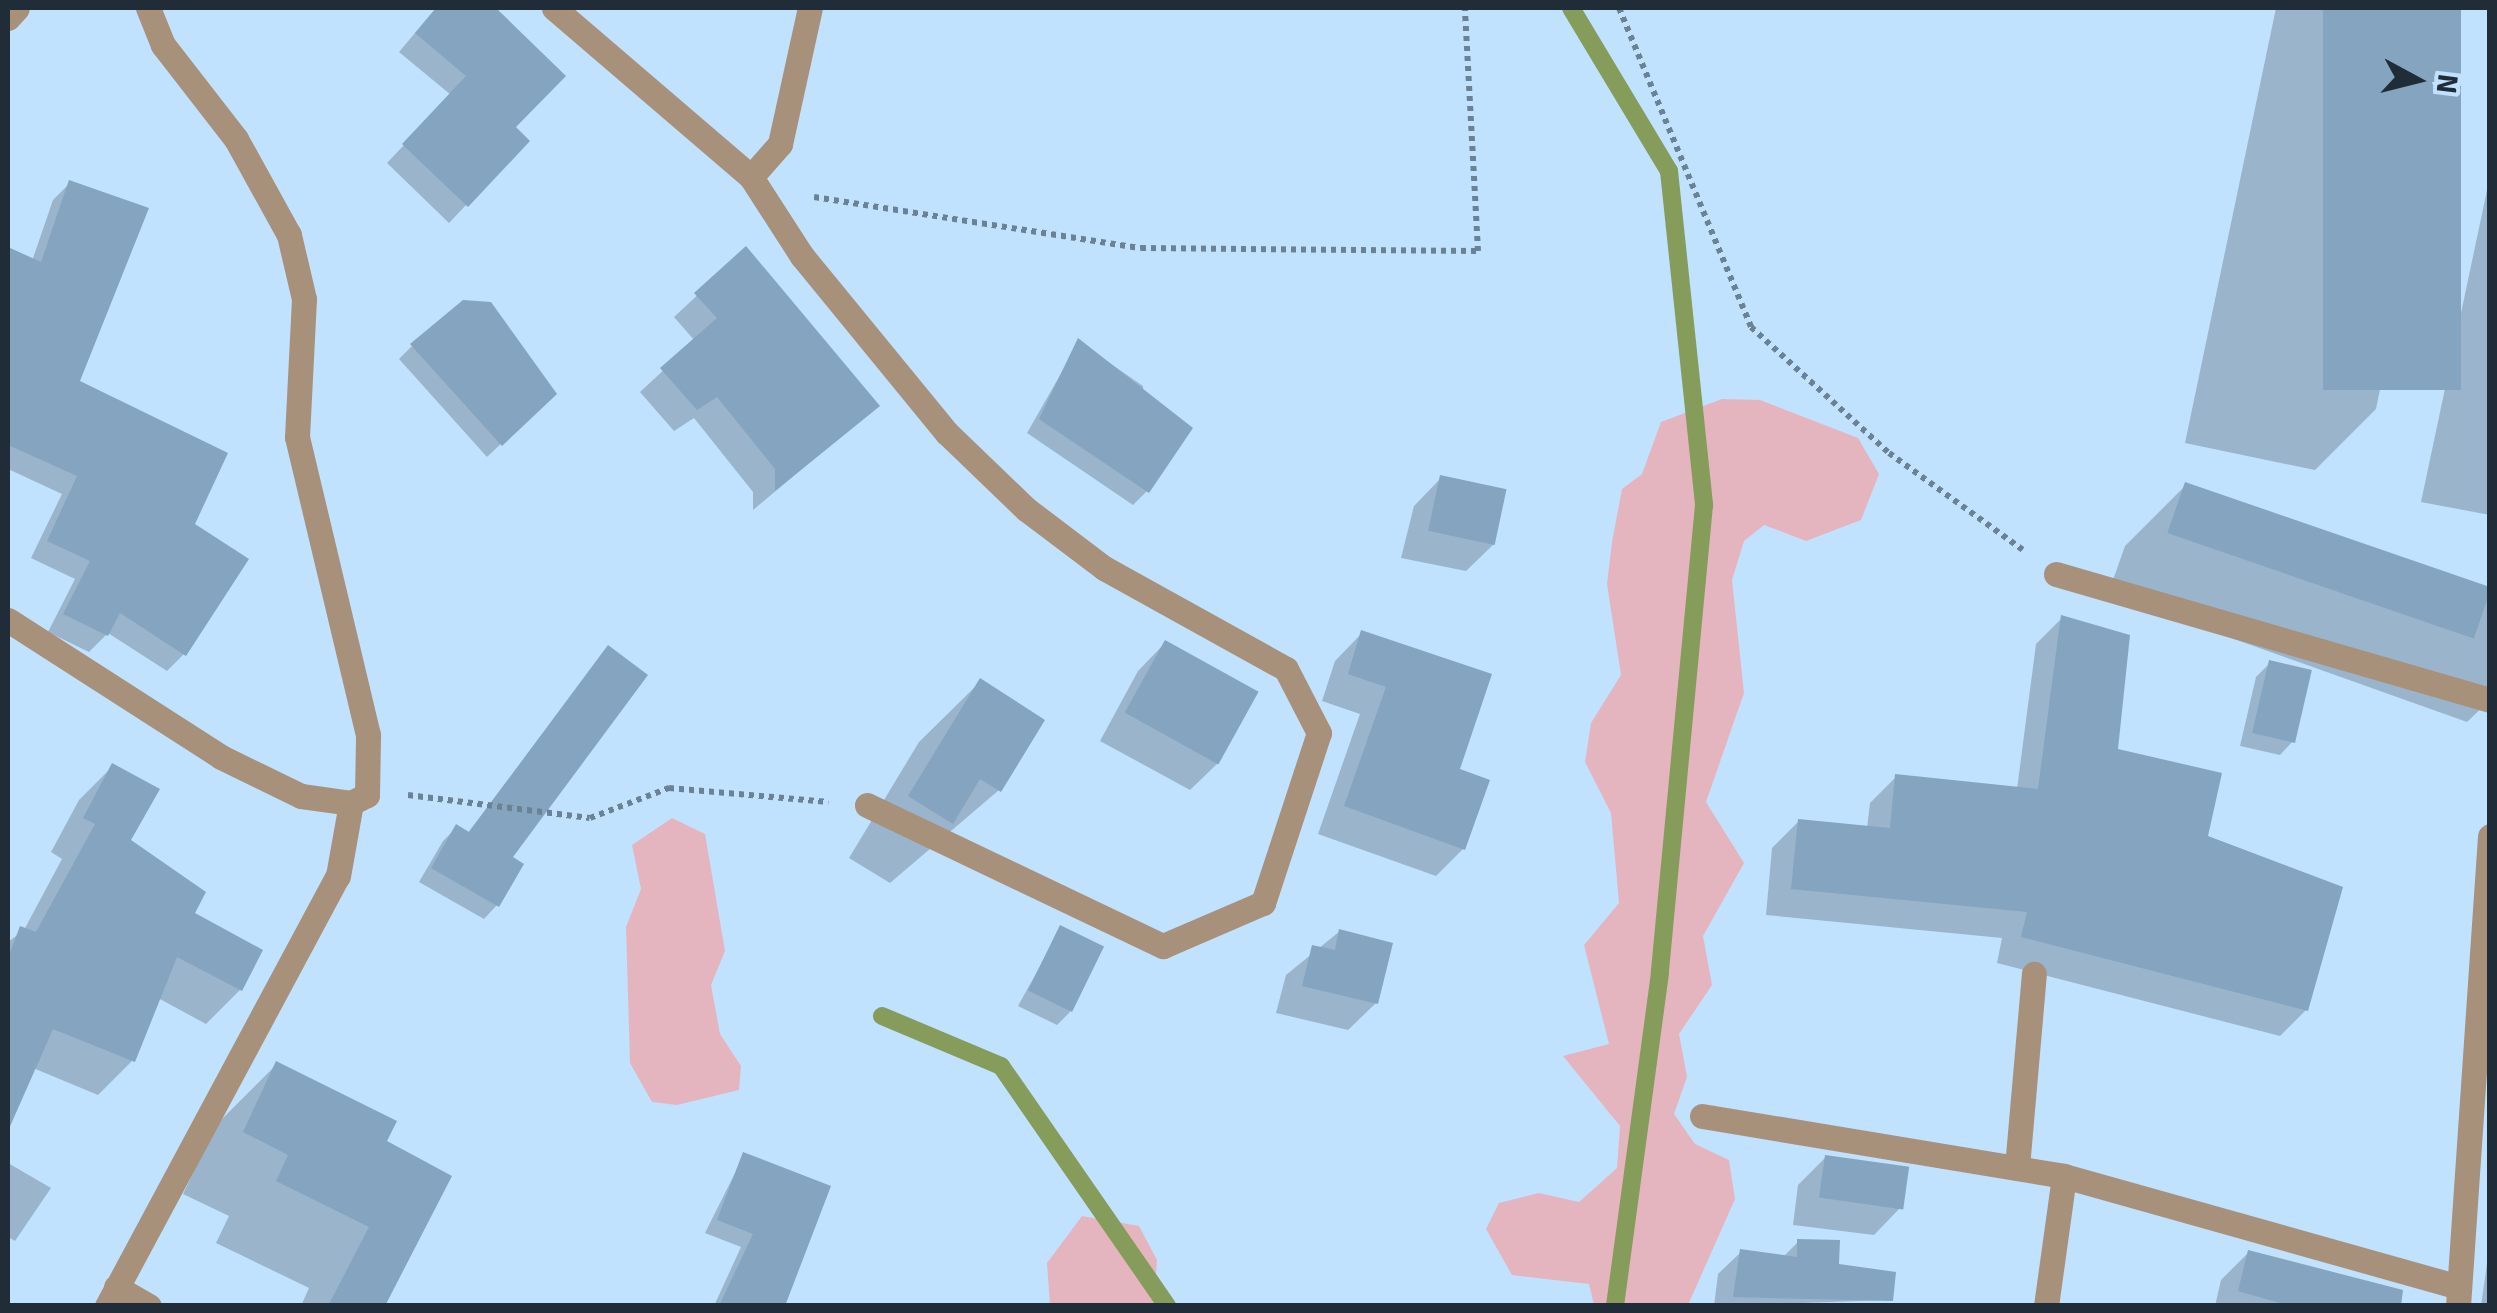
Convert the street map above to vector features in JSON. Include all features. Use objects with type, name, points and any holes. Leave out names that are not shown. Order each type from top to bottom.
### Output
[{"type":"street","points":[[8,18],[17,8]]},
{"type":"street","points":[[148,8],[163,45],[236,139],[289,235],[304,298],[297,437],[368,736],[359,799],[338,876],[112,1296],[150,1306]]},
{"type":"street","points":[[554,8],[751,177],[947,433],[1104,568],[1286,668],[1320,732],[1262,903],[1163,946],[868,805]]},
{"type":"street","points":[[751,177],[780,144],[810,8]]},
{"type":"street","points":[[2056,574],[2490,700]]},
{"type":"street","points":[[8,620],[222,757],[301,796],[359,799]]},
{"type":"street","points":[[1702,1116],[2064,1176],[2459,1296],[2490,836]]},
{"type":"street","points":[[2017,1167],[2034,974]]},
{"type":"street","points":[[2046,1306],[2064,1176]]},
{"type":"path","points":[[771,208],[814,197],[1141,248],[1478,252],[1465,8]]},
{"type":"path","points":[[1619,8],[1751,327],[1889,453],[2056,574]]},
{"type":"path","points":[[359,799],[590,818],[669,788],[868,805]]},
{"type":"shaded area","points":[[1722,399],[1760,400],[1858,438],[1879,474],[1861,520],[1806,541],[1764,525],[1744,541],[1732,580],[1744,693],[1706,802],[1744,863],[1703,936],[1712,985],[1679,1034],[1687,1077],[1674,1114],[1695,1144],[1729,1160],[1735,1199],[1688,1305],[1594,1305],[1589,1284],[1512,1275],[1486,1229],[1499,1203],[1539,1193],[1579,1202],[1617,1168],[1620,1126],[1563,1056],[1609,1044],[1584,945],[1619,903],[1611,813],[1585,762],[1591,723],[1621,675],[1607,584],[1612,542],[1622,489],[1642,474],[1661,422]]},
{"type":"shaded area","points":[[672,818],[705,834],[725,951],[711,985],[720,1034],[741,1066],[739,1090],[677,1105],[652,1102],[630,1063],[626,927],[641,889],[632,845]]},
{"type":"shaded area","points":[[1082,1216],[1139,1226],[1157,1260],[1154,1305],[1050,1305],[1047,1263]]},
{"type":"building","points":[[436,8],[496,8],[566,76],[516,127],[530,141],[468,207],[402,144],[466,76],[415,33]]},
{"type":"building","points":[[2323,8],[2461,8],[2461,390],[2323,390]]},
{"type":"building","points":[[69,180],[149,208],[80,381],[228,453],[195,524],[249,559],[186,656],[120,613],[108,636],[63,614],[90,561],[47,541],[77,476],[8,445],[8,247],[41,262]]},
{"type":"building","points":[[746,246],[880,406],[775,491],[775,469],[717,397],[697,410],[660,368],[717,318],[694,293]]},
{"type":"building","points":[[463,300],[491,302],[557,394],[502,446],[410,344]]},
{"type":"building","points":[[1078,338],[1193,428],[1149,493],[1039,419]]},
{"type":"building","points":[[1440,475],[1507,489],[1495,545],[1428,531]]},
{"type":"building","points":[[2185,482],[2490,587],[2474,639],[2167,533]]},
{"type":"building","points":[[2061,615],[2130,635],[2118,749],[2222,773],[2208,836],[2343,887],[2308,1011],[2021,937],[2027,912],[1791,889],[1798,819],[1890,828],[1895,774],[2038,789]]},
{"type":"building","points":[[1361,630],[1492,674],[1460,769],[1490,780],[1465,850],[1344,806],[1386,687],[1348,674]]},
{"type":"building","points":[[1165,640],[1259,692],[1218,764],[1125,713]]},
{"type":"building","points":[[608,645],[648,675],[513,857],[524,864],[499,907],[431,868],[456,824],[469,832]]},
{"type":"building","points":[[2269,660],[2312,670],[2295,743],[2252,733]]},
{"type":"building","points":[[980,678],[1045,720],[1001,792],[980,779],[953,824],[908,796]]},
{"type":"building","points":[[112,763],[160,789],[131,840],[206,892],[195,913],[263,950],[242,991],[177,957],[135,1062],[53,1029],[8,1131],[8,958],[20,926],[36,932],[95,824],[83,818]]},
{"type":"building","points":[[1060,925],[1104,946],[1072,1012],[1028,991]]},
{"type":"building","points":[[1339,929],[1393,943],[1378,1004],[1302,986],[1312,945],[1335,950]]},
{"type":"building","points":[[276,1061],[397,1121],[387,1141],[452,1176],[385,1306],[328,1306],[369,1227],[276,1181],[288,1155],[243,1132]]},
{"type":"building","points":[[743,1152],[831,1186],[785,1306],[719,1306],[753,1234],[717,1220]]},
{"type":"building","points":[[1825,1155],[1909,1167],[1903,1209],[1819,1198]]},
{"type":"building","points":[[1797,1239],[1840,1240],[1839,1264],[1896,1272],[1893,1301],[1733,1297],[1740,1249],[1797,1257]]},
{"type":"building","points":[[2248,1250],[2403,1290],[2401,1306],[2291,1306],[2238,1291]]},
{"type":"waterway","points":[[1571,8],[1669,171],[1704,505],[1660,973],[1615,1306]]},
{"type":"waterway","points":[[882,1016],[1001,1066],[1167,1306]]}]
